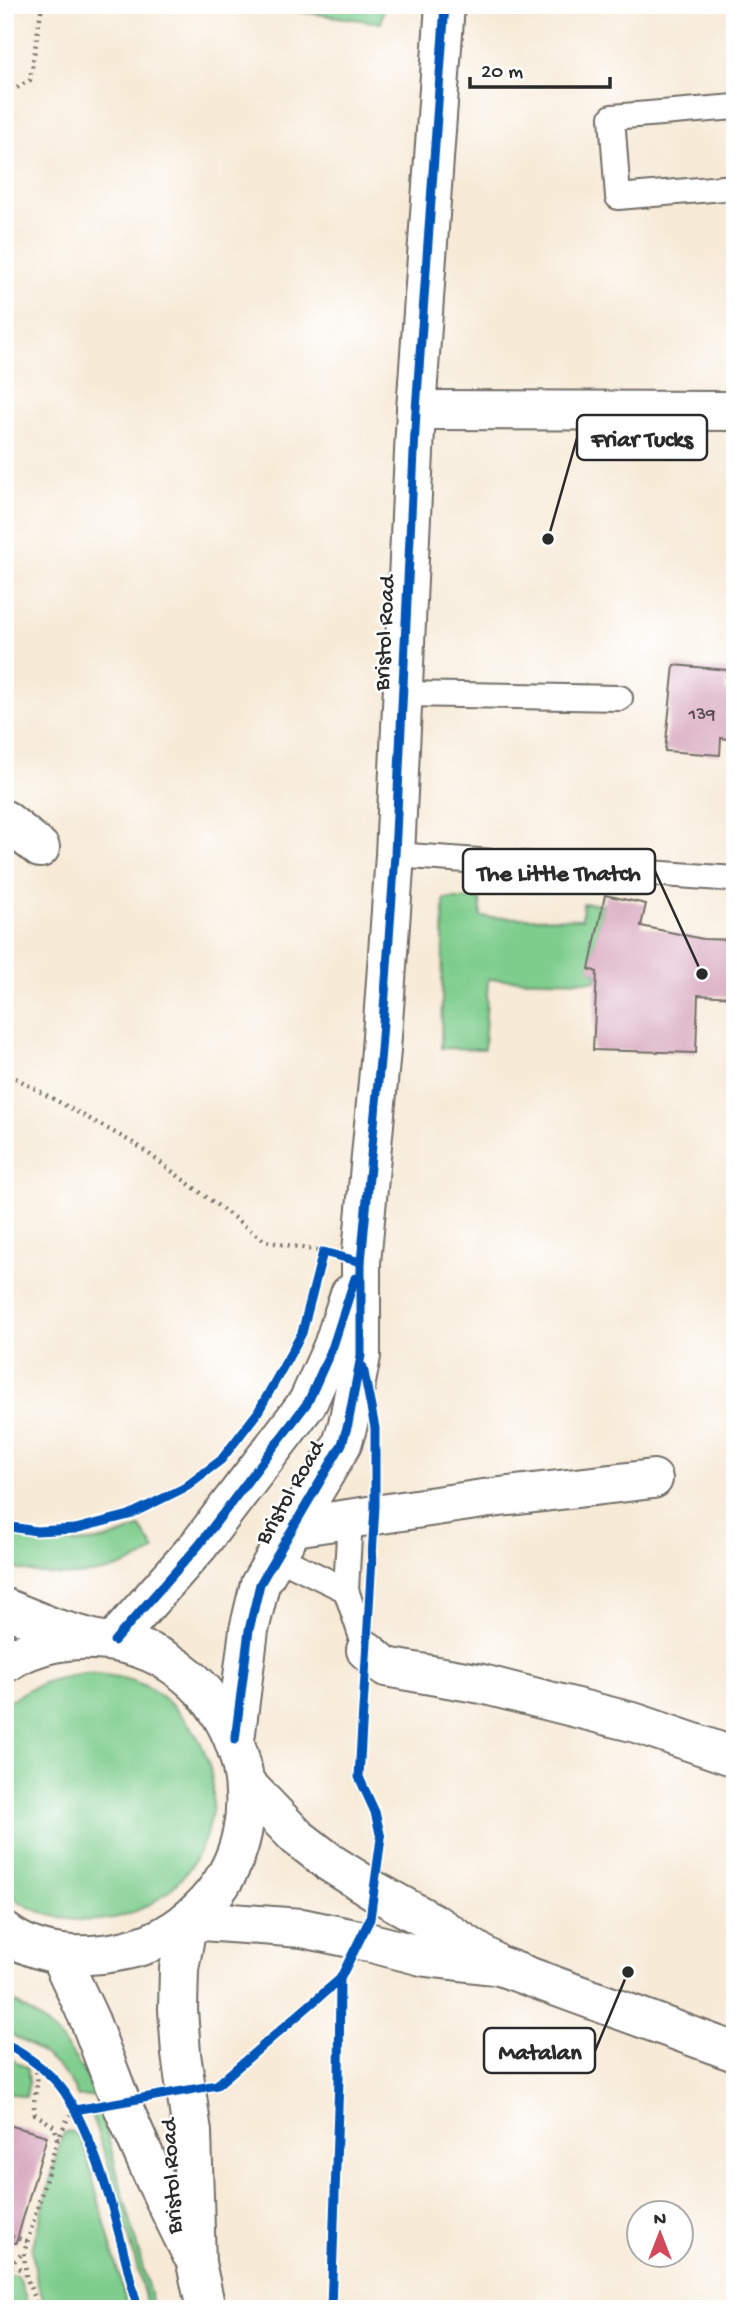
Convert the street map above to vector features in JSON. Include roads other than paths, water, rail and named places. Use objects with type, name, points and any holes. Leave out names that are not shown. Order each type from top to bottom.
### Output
[{"type":"main road","name":"Bristol Road","points":[[235,1740],[249,1630],[260,1584],[342,1444],[361,1356],[361,1262],[382,1051],[395,855],[416,410],[445,5]]},
{"type":"main road","points":[[416,410],[735,411]]},
{"type":"main road","points":[[5,820],[40,848]]},
{"type":"main road","name":"Bristol Road","points":[[104,1640],[199,1545],[308,1402],[333,1346],[361,1262]]},
{"type":"main road","points":[[285,1541],[349,1518],[653,1479]]},
{"type":"main road","points":[[5,1608],[54,1628],[136,1647],[188,1674],[211,1698],[235,1740],[246,1784],[244,1827],[235,1856],[223,1881],[209,1901],[166,1936],[141,1947],[100,1956],[59,1954],[9,1939]]},
{"type":"main road","points":[[5,1663],[31,1649],[52,1643],[104,1640]]},
{"type":"main road","points":[[366,1650],[386,1667],[482,1684],[636,1723],[735,1757]]},
{"type":"main road","points":[[246,1784],[297,1837],[332,1864],[435,1924],[499,1966]]},
{"type":"main road","name":"Bristol Road","points":[[188,1920],[179,1969],[178,2009],[181,2054],[192,2132],[196,2263],[206,2309]]},
{"type":"main road","points":[[188,1920],[247,1922],[302,1928],[426,1957],[499,1966],[735,2052]]},
{"type":"main road","name":"Bristol Road","points":[[59,1954],[90,2021],[120,2101],[155,2180],[196,2263]]},
{"type":"lane","points":[[735,107],[612,117],[618,197],[735,187]]},
{"type":"lane","points":[[403,694],[620,698]]},
{"type":"lane","points":[[395,855],[735,879]]},
{"type":"lane","points":[[349,1518],[346,1590],[366,1650]]},
{"type":"lane","points":[[285,1541],[346,1590]]},
{"type":"place","name":"Friar Tucks","points":[[548,539]]},
{"type":"place","name":"The Little Thatch","points":[[702,974]]},
{"type":"place","name":"Matalan","points":[[628,1972]]}]
